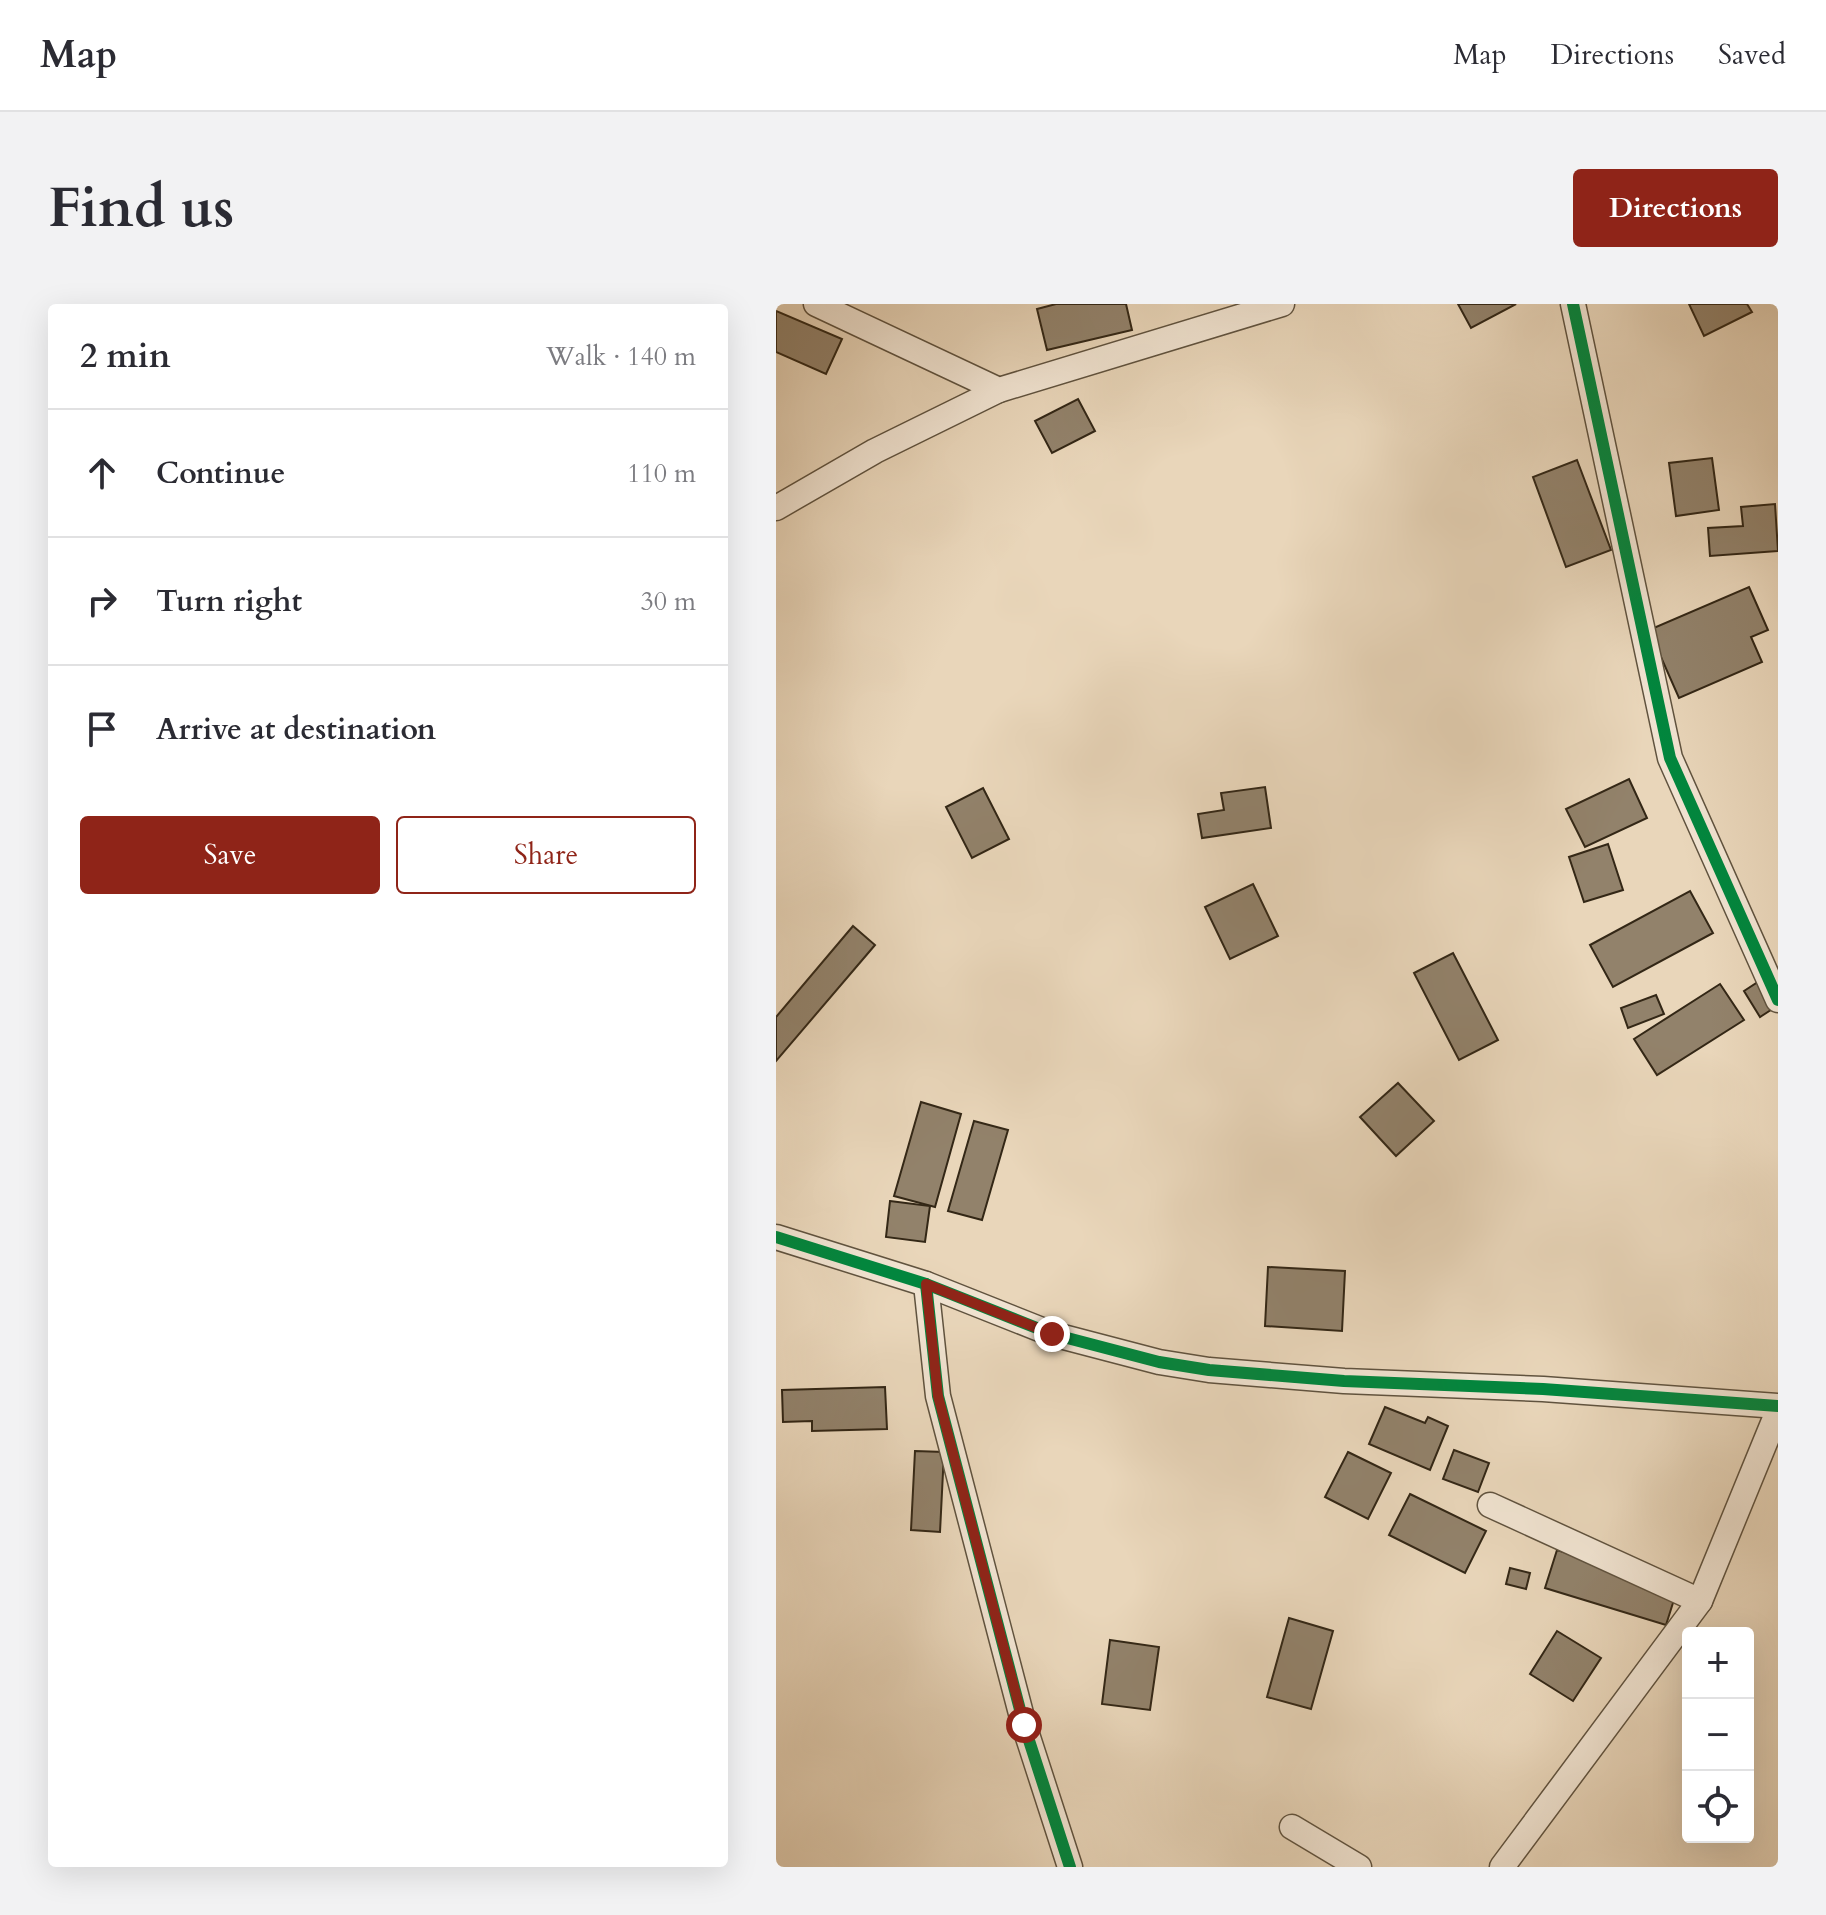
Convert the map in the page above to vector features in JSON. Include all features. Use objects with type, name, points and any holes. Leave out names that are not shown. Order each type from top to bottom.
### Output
[{"type":"street","points":[[816,304],[999,390]]},
{"type":"street","points":[[776,508],[875,451],[999,390],[1282,304]]},
{"type":"street","points":[[1573,304],[1670,758],[1778,1000]]},
{"type":"street","points":[[776,1237],[926,1284],[1052,1334],[1159,1362],[1209,1370],[1344,1381],[1543,1389],[1778,1409],[1700,1601],[1502,1867]]},
{"type":"street","points":[[926,1284],[938,1396],[1024,1725],[1070,1867]]},
{"type":"street","points":[[1490,1505],[1700,1601]]},
{"type":"street","points":[[1292,1827],[1359,1867]]},
{"type":"building","points":[[1056,304],[1126,304],[1132,330],[1047,350],[1037,309]]},
{"type":"building","points":[[1458,304],[1516,304],[1471,328]]},
{"type":"building","points":[[1689,304],[1747,304],[1752,312],[1704,336]]},
{"type":"building","points":[[776,311],[842,339],[826,374],[776,352]]},
{"type":"building","points":[[1078,399],[1095,431],[1052,453],[1035,421]]},
{"type":"building","points":[[1712,458],[1719,510],[1676,516],[1669,463]]},
{"type":"building","points":[[1577,460],[1611,550],[1566,567],[1533,477]]},
{"type":"building","points":[[1775,504],[1778,551],[1710,556],[1708,528],[1743,526],[1741,507]]},
{"type":"building","points":[[1749,587],[1768,630],[1751,637],[1762,662],[1679,698],[1649,630]]},
{"type":"building","points":[[1629,779],[1647,818],[1585,847],[1566,809]]},
{"type":"building","points":[[1265,787],[1271,828],[1202,838],[1198,814],[1224,810],[1221,793]]},
{"type":"building","points":[[983,788],[1009,839],[972,858],[946,807]]},
{"type":"building","points":[[1608,844],[1623,890],[1584,902],[1569,857]]},
{"type":"building","points":[[1253,884],[1278,936],[1230,959],[1205,907]]},
{"type":"building","points":[[1690,891],[1713,933],[1613,987],[1590,945]]},
{"type":"building","points":[[853,926],[875,945],[776,1061],[776,1017]]},
{"type":"building","points":[[1453,953],[1498,1040],[1459,1060],[1414,973]]},
{"type":"building","points":[[1761,980],[1777,1006],[1760,1017],[1744,991]]},
{"type":"building","points":[[1720,984],[1744,1020],[1657,1075],[1634,1039]]},
{"type":"building","points":[[1656,995],[1664,1014],[1628,1028],[1621,1008]]},
{"type":"building","points":[[1398,1083],[1434,1121],[1396,1156],[1360,1117]]},
{"type":"building","points":[[921,1102],[961,1114],[935,1207],[894,1196]]},
{"type":"building","points":[[974,1121],[1008,1130],[982,1220],[948,1211]]},
{"type":"building","points":[[890,1201],[930,1206],[925,1242],[886,1237]]},
{"type":"building","points":[[1268,1267],[1345,1271],[1342,1331],[1265,1326]]},
{"type":"building","points":[[885,1387],[887,1429],[812,1431],[812,1421],[783,1422],[782,1390]]},
{"type":"building","points":[[1385,1407],[1425,1423],[1428,1417],[1448,1426],[1430,1470],[1369,1444]]},
{"type":"building","points":[[1454,1450],[1489,1463],[1478,1492],[1443,1479]]},
{"type":"building","points":[[915,1451],[944,1452],[940,1532],[911,1530]]},
{"type":"building","points":[[1348,1452],[1391,1473],[1368,1519],[1325,1497]]},
{"type":"building","points":[[1410,1494],[1486,1531],[1465,1573],[1389,1535]]},
{"type":"building","points":[[1557,1550],[1678,1587],[1666,1625],[1545,1588]]},
{"type":"building","points":[[1510,1568],[1530,1573],[1526,1589],[1506,1584]]},
{"type":"building","points":[[1289,1618],[1333,1631],[1311,1709],[1267,1697]]},
{"type":"building","points":[[1557,1631],[1601,1658],[1573,1701],[1530,1674]]},
{"type":"building","points":[[1110,1640],[1159,1647],[1150,1710],[1102,1704]]},
{"type":"cycle path","points":[[1573,304],[1670,758],[1778,1000]]},
{"type":"cycle path","points":[[776,1237],[926,1284],[1052,1334],[1159,1362],[1209,1370],[1344,1381],[1543,1389],[1778,1406]]},
{"type":"cycle path","points":[[926,1284],[938,1396],[1024,1725],[1070,1867]]},
{"type":"route","points":[[1024,1725],[938,1396],[926,1284],[1052,1334]]}]
